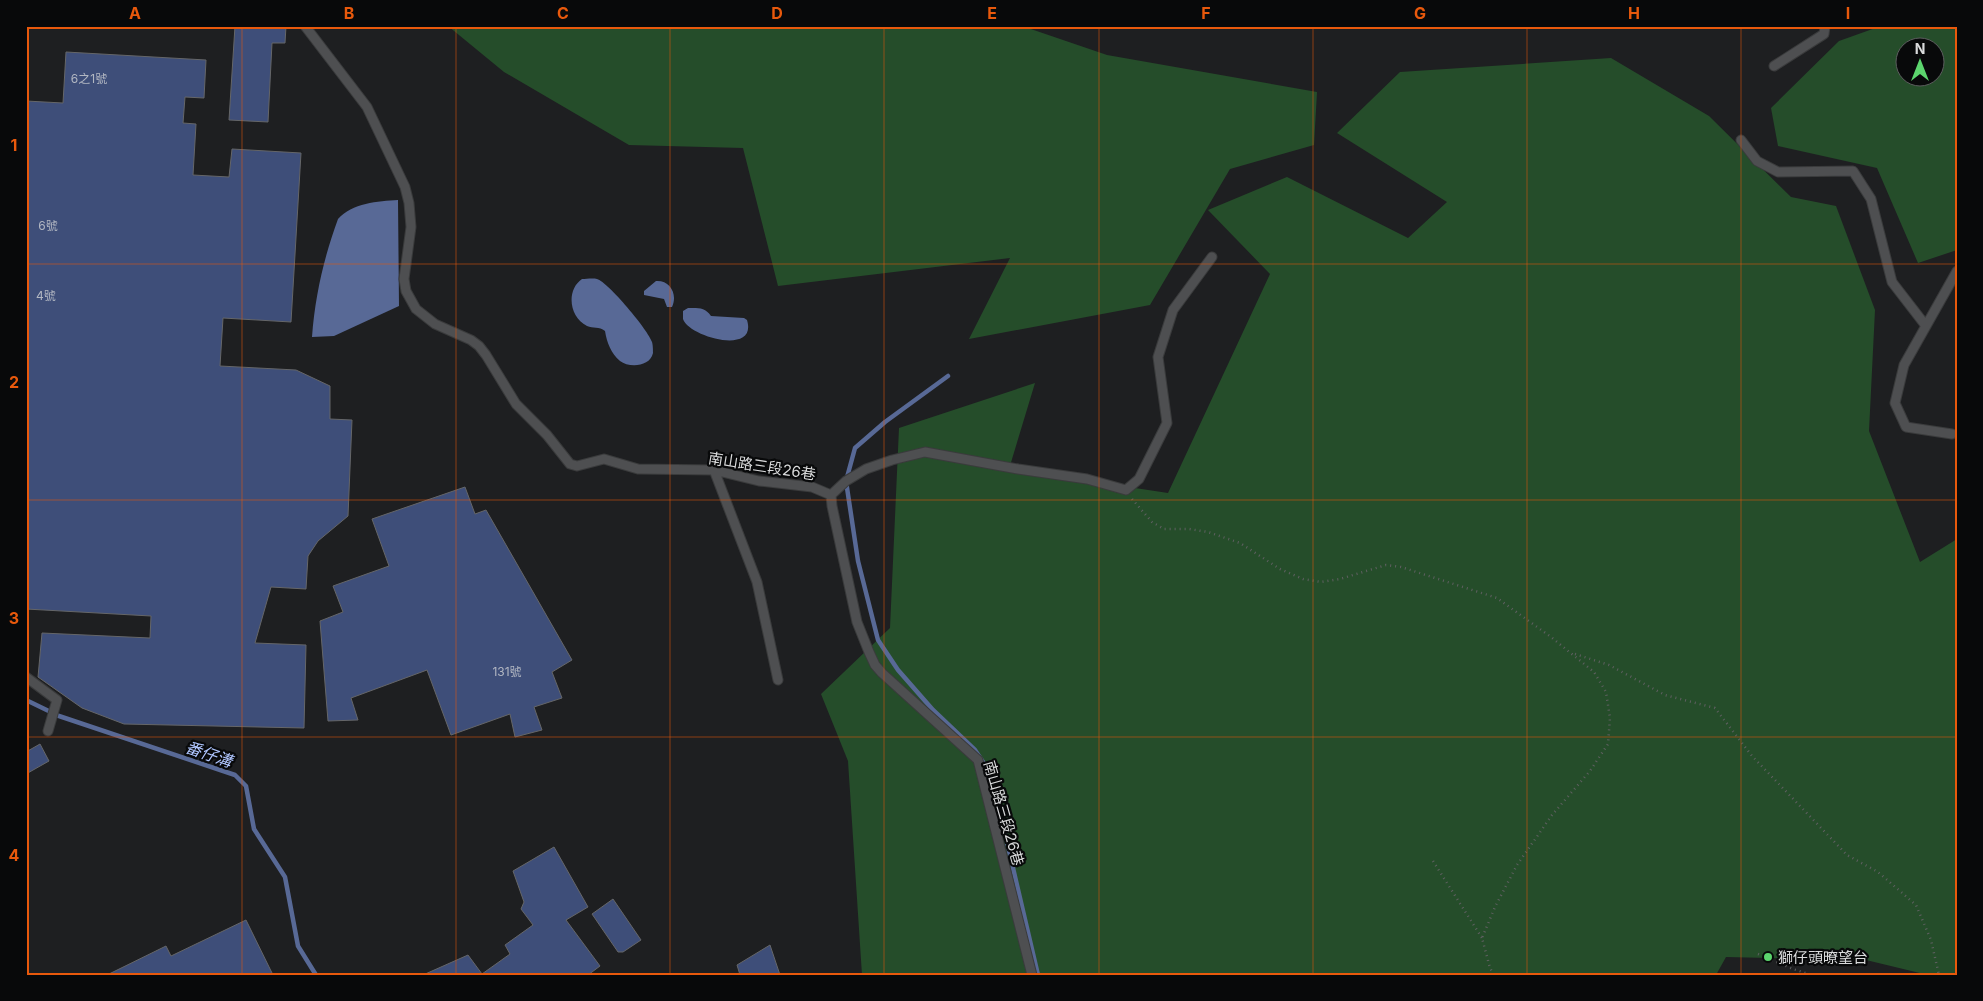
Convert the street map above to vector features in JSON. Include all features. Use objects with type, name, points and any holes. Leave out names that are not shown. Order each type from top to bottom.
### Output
[{"type":"lane","name":"南山路三段26巷","points":[[305,26],[367,107],[405,186],[411,227],[404,279],[406,292],[416,309],[434,324],[471,340],[479,346],[516,404],[547,435],[570,464],[577,466],[604,459],[638,469],[714,470],[759,481],[812,487],[831,495]]},
{"type":"lane","points":[[1774,66],[1824,34],[1825,26]]},
{"type":"lane","points":[[1741,140],[1758,161],[1778,172],[1853,171],[1871,198],[1892,282],[1926,326]]},
{"type":"lane","points":[[1126,490],[1139,479],[1167,423],[1158,357],[1172,310],[1212,257]]},
{"type":"lane","points":[[1952,434],[1906,427],[1895,404],[1904,364],[1957,271]]},
{"type":"lane","name":"南山路三段26巷","points":[[831,495],[846,481],[866,469],[925,452],[1087,479],[1126,490]]},
{"type":"lane","points":[[714,470],[757,582],[778,680]]},
{"type":"lane","name":"南山路三段26巷","points":[[831,495],[857,622],[862,638],[876,665],[978,760],[1032,975]]},
{"type":"lane","points":[[26,677],[58,700],[48,731]]},
{"type":"path","points":[[1126,490],[1152,522],[1164,529],[1188,529],[1208,532],[1240,543],[1280,569],[1303,579],[1321,582],[1340,579],[1386,565],[1401,567],[1497,598],[1573,654],[1594,672],[1606,692],[1610,718],[1608,744],[1590,770],[1552,815],[1517,866],[1495,907],[1482,938]]},
{"type":"path","points":[[1573,654],[1609,665],[1665,696],[1715,708],[1752,756],[1847,855],[1878,872],[1916,905],[1931,940],[1939,975]]},
{"type":"path","points":[[1433,861],[1482,938],[1490,968],[1494,975]]},
{"type":"path","points":[[1758,954],[1812,975]]},
{"type":"green space","points":[[448,26],[1022,26],[1107,55],[1317,92],[1314,145],[1230,169],[1150,305],[969,339],[1010,258],[778,286],[743,148],[629,145],[504,72]]},
{"type":"green space","points":[[1881,26],[1957,26],[1957,250],[1918,263],[1877,168],[1778,146],[1771,108],[1839,41]]},
{"type":"green space","points":[[1611,58],[1709,116],[1791,197],[1836,206],[1875,310],[1869,431],[1920,562],[1957,539],[1957,975],[1928,975],[1866,960],[1726,957],[1716,975],[862,975],[848,761],[821,694],[890,628],[899,428],[1035,383],[1009,469],[1168,493],[1270,274],[1208,210],[1287,177],[1408,238],[1447,202],[1337,133],[1400,72]]},
{"type":"water","points":[[398,200],[399,306],[334,336],[312,337],[321,277],[338,219],[350,209],[358,206],[374,202]]},
{"type":"water","points":[[582,279],[597,279],[602,282],[636,318],[652,342],[653,353],[648,361],[644,364],[629,365],[620,361],[610,348],[605,331],[587,326],[576,316],[573,310],[572,296],[577,284]]},
{"type":"water","points":[[656,281],[669,285],[672,289],[674,302],[672,307],[667,307],[664,299],[644,295],[644,291]]},
{"type":"water","points":[[688,308],[704,310],[711,316],[744,318],[747,320],[748,331],[742,338],[733,340],[709,337],[688,326],[683,319],[683,311]]},
{"type":"building","points":[[235,26],[286,26],[285,43],[272,43],[268,122],[229,120]]},
{"type":"building","points":[[66,52],[206,60],[204,98],[185,97],[183,123],[196,124],[193,175],[229,177],[232,149],[301,153],[291,322],[223,318],[220,366],[296,370],[330,386],[330,419],[352,420],[348,516],[318,541],[308,556],[306,589],[271,587],[255,643],[306,645],[304,728],[124,724],[82,708],[38,677],[42,633],[150,638],[151,616],[26,609],[26,101],[63,103]]},
{"type":"building","points":[[465,487],[475,514],[486,510],[572,660],[552,672],[562,698],[534,707],[542,730],[515,737],[510,714],[451,735],[427,670],[351,698],[358,720],[328,721],[320,621],[343,612],[333,586],[389,566],[372,519]]},
{"type":"building","points":[[40,744],[49,761],[26,774],[26,752]]},
{"type":"building","points":[[554,847],[588,907],[566,920],[600,966],[588,975],[423,975],[468,955],[482,974],[510,954],[505,945],[533,925],[521,909],[524,902],[513,871]]},
{"type":"building","points":[[613,899],[641,940],[623,952],[618,952],[592,914]]},
{"type":"building","points":[[246,920],[273,975],[107,975],[166,946],[171,956]]},
{"type":"building","points":[[770,945],[780,975],[740,975],[737,965]]},
{"type":"waterway","points":[[948,376],[885,422],[855,448],[846,481],[858,561],[878,640],[898,670],[933,710],[975,750],[991,774],[1038,975]]},
{"type":"waterway","name":"番仔溝","points":[[26,700],[59,716],[235,775],[246,786],[254,829],[285,877],[298,946],[316,975]]},
{"type":"place","name":"獅仔頭暸望台","points":[[1768,957]]}]
